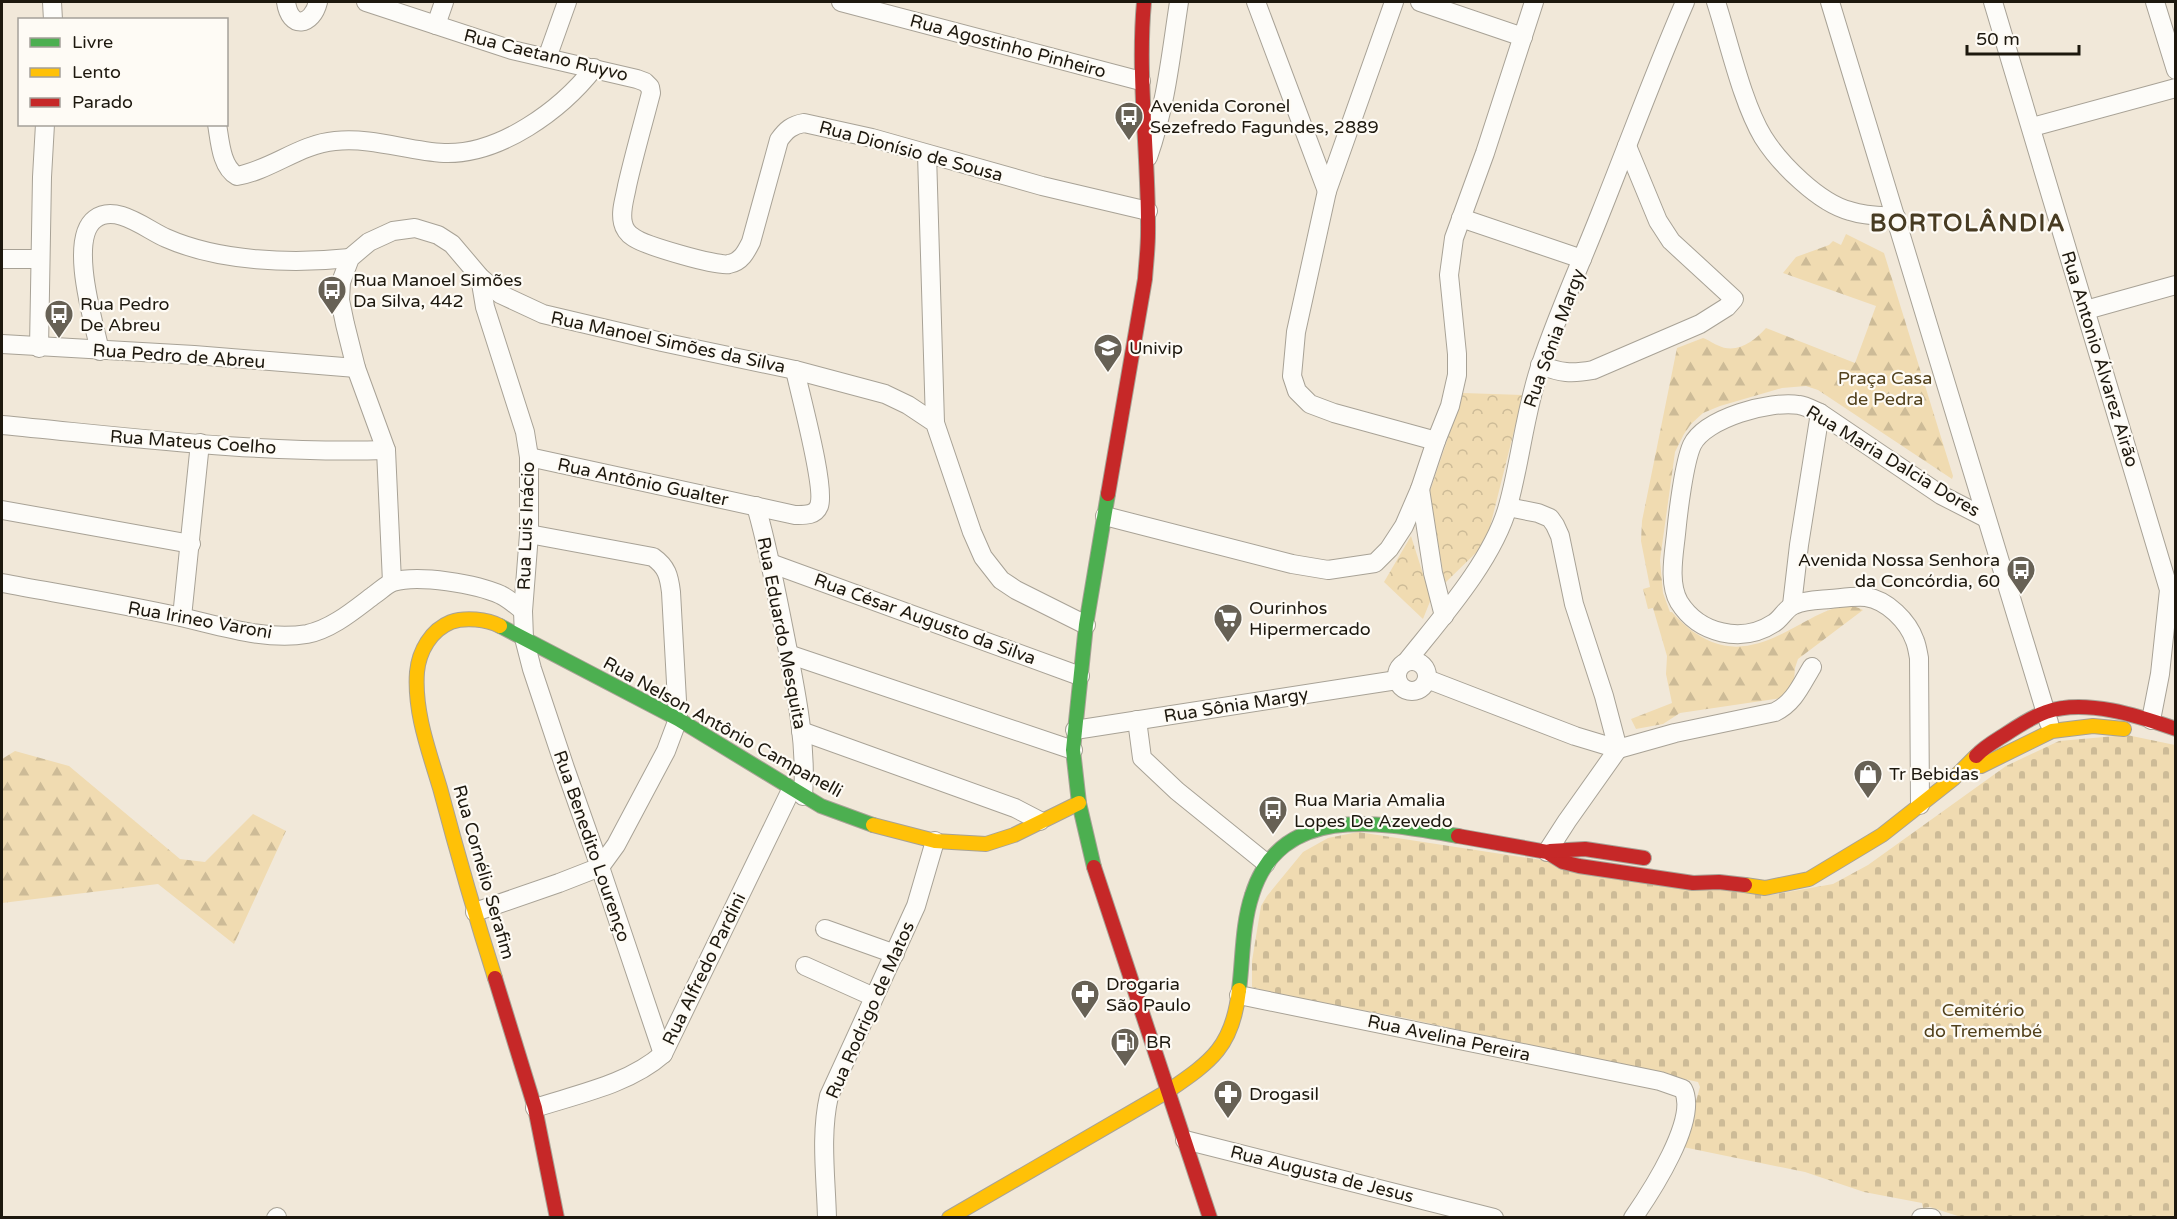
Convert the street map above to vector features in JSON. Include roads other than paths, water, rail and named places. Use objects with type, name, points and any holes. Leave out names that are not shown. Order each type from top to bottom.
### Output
[{"type":"main road","points":[[1144,2],[1140,33],[1148,225],[1143,289],[1086,625],[1073,750],[1079,803],[1091,858],[1210,1218]]},
{"type":"main road","name":"Rua Cornélio Serafim","points":[[524,638],[496,624],[477,620],[457,620],[444,625],[432,634],[417,670],[419,713],[475,912],[535,1108],[557,1218]]},
{"type":"main road","name":"Rua Nelson Antônio Campanelli","points":[[524,638],[678,719],[821,806],[880,828],[935,842],[986,844],[1014,835],[1079,803]]},
{"type":"main road","points":[[949,1218],[1168,1091],[1207,1062],[1220,1049],[1230,1033],[1239,995],[1246,914],[1250,895],[1266,863],[1279,849],[1296,837],[1316,829],[1344,824],[1374,824],[1419,829],[1547,852],[1563,862],[1579,866],[1693,883],[1719,882],[1765,888],[1809,879],[1830,869],[1920,805],[1953,779],[1980,751],[2046,712],[2069,707],[2111,710],[2175,729]]},
{"type":"main road","points":[[1953,779],[2052,731],[2093,726],[2175,737]]},
{"type":"main road","points":[[1547,852],[1568,847],[1661,861]]},
{"type":"main road","points":[[1697,869],[1719,882]]},
{"type":"street","points":[[52,2],[53,18]]},
{"type":"street","points":[[286,2],[291,17],[296,21],[302,21],[314,15],[318,2]]},
{"type":"street","name":"Rua Caetano Ruyvo","points":[[366,2],[512,50],[645,82],[650,87],[651,93]]},
{"type":"street","points":[[436,25],[444,2]]},
{"type":"street","points":[[547,58],[567,2]]},
{"type":"street","name":"Rua Agostinho Pinheiro","points":[[841,2],[1141,81]]},
{"type":"street","points":[[1145,164],[1159,125],[1166,92],[1179,2]]},
{"type":"street","points":[[1256,2],[1327,191]]},
{"type":"street","points":[[1394,2],[1327,191],[1296,332],[1292,376],[1297,391],[1310,404],[1334,413],[1436,441]]},
{"type":"street","points":[[1420,2],[1523,37]]},
{"type":"street","points":[[1105,516],[1292,564],[1328,570],[1375,563],[1389,549],[1404,525],[1420,489],[1450,406],[1457,375],[1449,276],[1454,238],[1485,153],[1534,2]]},
{"type":"street","name":"Rua Sônia Margy","points":[[1427,679],[1422,688],[1412,691],[1403,688],[1396,676],[1400,666],[1407,661],[1444,616],[1492,543],[1508,507],[1528,409],[1540,365],[1664,48],[1685,2]]},
{"type":"street","points":[[1716,2],[1749,105],[1763,136],[1781,160],[1804,183],[1833,204],[1848,211],[1872,216],[1896,217]]},
{"type":"street","points":[[1830,2],[2052,731]]},
{"type":"street","name":"Rua Antonio Álvarez Airão","points":[[1993,2],[2172,590],[2151,720]]},
{"type":"street","points":[[2155,2],[2175,70]]},
{"type":"street","points":[[217,126],[227,166],[231,173],[237,176],[260,170],[295,153],[333,141],[379,141],[443,153],[469,151],[486,147],[541,118],[566,99],[594,68]]},
{"type":"street","points":[[2032,128],[2175,88]]},
{"type":"street","name":"Rua Dionísio de Sousa","points":[[651,93],[622,210],[623,224],[634,239],[713,263],[728,265],[744,256],[751,242],[779,140],[786,130],[795,125],[809,123],[872,138],[1042,186],[1148,211]]},
{"type":"street","points":[[39,348],[45,126]]},
{"type":"street","points":[[1540,365],[1574,374],[1593,370],[1716,315],[1734,299],[1671,241],[1658,221],[1626,146]]},
{"type":"street","points":[[927,154],[935,423],[972,532],[983,557],[1001,580],[1016,590],[1086,625]]},
{"type":"street","points":[[100,351],[83,252],[88,229],[100,216],[119,215],[194,249],[220,254],[321,261],[350,258],[341,282],[340,300],[356,368],[386,450],[392,582],[423,579],[471,586],[499,594],[523,611]]},
{"type":"street","points":[[1461,218],[1582,259]]},
{"type":"street","name":"Rua Manoel Simões da Silva","points":[[350,258],[369,242],[383,235],[414,228],[438,235],[452,244],[480,277],[500,294],[543,314],[638,337],[795,370],[885,394],[908,405],[935,423]]},
{"type":"street","points":[[2,259],[40,259]]},
{"type":"street","name":"Rua Luis Inácio","points":[[480,277],[485,307],[525,432],[530,457],[529,534],[523,611],[524,638]]},
{"type":"street","points":[[2086,310],[2175,285]]},
{"type":"street","name":"Rua Pedro de Abreu","points":[[2,344],[39,348],[194,355],[356,368]]},
{"type":"street","name":"Rua Antônio Gualter","points":[[530,457],[795,515],[813,513],[818,508],[820,487],[795,370]]},
{"type":"street","name":"Rua Maria Dalcia Dores","points":[[1792,605],[1776,622],[1758,632],[1740,635],[1721,634],[1702,624],[1678,601],[1675,592],[1673,560],[1688,461],[1693,444],[1707,429],[1727,418],[1774,405],[1798,405],[1820,413],[1941,495],[1986,518]]},
{"type":"street","points":[[1820,413],[1792,605],[1849,597],[1868,597],[1884,604],[1906,625],[1915,640],[1919,658],[1920,805]]},
{"type":"street","name":"Rua Mateus Coelho","points":[[2,425],[307,450],[386,450]]},
{"type":"street","points":[[182,617],[200,443]]},
{"type":"street","points":[[1420,489],[1433,573],[1444,616]]},
{"type":"street","name":"Rua Eduardo Mesquita","points":[[756,506],[770,563],[801,731],[797,793]]},
{"type":"street","points":[[1508,507],[1538,513],[1550,518],[1555,525],[1562,545],[1574,604],[1605,696],[1618,749]]},
{"type":"street","points":[[2,510],[190,544]]},
{"type":"street","points":[[475,912],[560,884],[600,867],[633,815],[666,751],[678,719],[671,592],[668,574],[663,564],[653,557],[529,534]]},
{"type":"street","name":"Rua César Augusto da Silva","points":[[770,563],[1080,676]]},
{"type":"street","name":"Rua Irineo Varoni","points":[[2,583],[256,632],[287,635],[308,634],[325,628],[392,582]]},
{"type":"street","name":"Rua Benedito Lourenço","points":[[524,638],[561,757],[663,1054]]},
{"type":"street","points":[[788,654],[1073,750]]},
{"type":"street","points":[[1407,661],[1422,664],[1427,679],[1575,736],[1618,749],[1785,708],[1812,667]]},
{"type":"street","name":"Rua Sônia Margy","points":[[1075,730],[1397,680]]},
{"type":"street","points":[[1137,720],[1142,758],[1177,791],[1266,863]]},
{"type":"street","points":[[801,731],[1015,808],[1040,821]]},
{"type":"street","points":[[1547,852],[1566,820],[1618,749]]},
{"type":"street","name":"Rua Alfredo Pardini","points":[[535,1108],[627,1077],[648,1067],[663,1054],[797,793]]},
{"type":"street","name":"Rua Rodrigo de Matos","points":[[827,1218],[826,1112],[834,1082],[916,906],[935,842]]},
{"type":"street","points":[[825,929],[895,954]]},
{"type":"street","points":[[805,966],[874,997]]},
{"type":"street","name":"Rua Avelina Pereira","points":[[1239,995],[1660,1081],[1683,1089],[1687,1097],[1686,1109],[1667,1164],[1634,1218]]},
{"type":"street","name":"Rua Augusta de Jesus","points":[[1185,1140],[1494,1218]]},
{"type":"street","points":[[1921,1218],[1932,1218]]},
{"type":"place","name":"Avenida Coronel Sezefredo Fagundes, 2889","points":[[1129,142]]},
{"type":"place","name":"Rua Manoel Simões Da Silva, 442","points":[[332,316]]},
{"type":"place","name":"Rua Pedro De Abreu","points":[[59,340]]},
{"type":"place","name":"Univip","points":[[1108,374]]},
{"type":"place","name":"Avenida Nossa Senhora da Concórdia, 60","points":[[2021,596]]},
{"type":"place","name":"Ourinhos Hipermercado","points":[[1228,644]]},
{"type":"place","name":"Tr Bebidas","points":[[1868,800]]},
{"type":"place","name":"Rua Maria Amalia Lopes De Azevedo","points":[[1273,836]]},
{"type":"place","name":"Drogaria São Paulo","points":[[1085,1020]]},
{"type":"place","name":"BR","points":[[1125,1068]]},
{"type":"place","name":"Drogasil","points":[[1228,1120]]},
{"type":"district","name":"BORTOLÂNDIA","points":[[1968,223]]},
{"type":"park label","name":"Praça Casa de Pedra","points":[[1885,388]]},
{"type":"park label","name":"Cemitério do Tremembé","points":[[1983,1020]]}]
